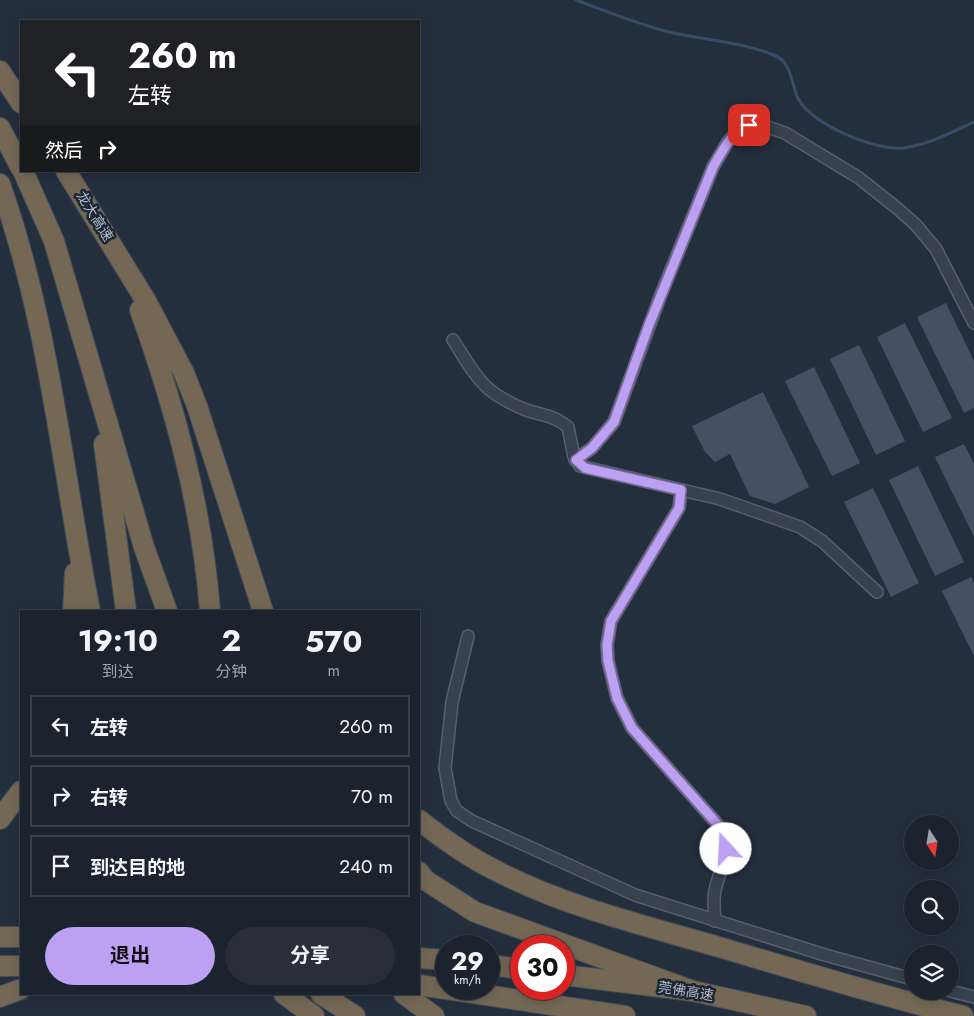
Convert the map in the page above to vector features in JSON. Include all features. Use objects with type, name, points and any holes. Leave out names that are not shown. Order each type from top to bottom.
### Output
[{"type":"highway","points":[[0,71],[20,101]]},
{"type":"highway","points":[[0,128],[20,166]]},
{"type":"highway","points":[[23,172],[54,242],[85,342],[97,393],[126,610]]},
{"type":"highway","name":"龙大高速","points":[[67,172],[122,262]]},
{"type":"highway","points":[[0,184],[20,245],[42,330],[62,442],[76,541],[90,610]]},
{"type":"highway","points":[[122,262],[159,325],[184,373],[201,415],[263,610]]},
{"type":"highway","points":[[122,262],[168,390],[185,453],[203,550],[210,610]]},
{"type":"highway","points":[[97,393],[112,434],[144,547],[167,610]]},
{"type":"highway","points":[[73,610],[76,541]]},
{"type":"highway","points":[[252,579],[268,610]]},
{"type":"highway","points":[[0,819],[6,814],[20,793]]},
{"type":"highway","points":[[420,821],[442,839],[492,869],[551,894],[641,924],[866,991],[963,1016]]},
{"type":"highway","points":[[420,873],[426,880],[475,912],[693,991]]},
{"type":"highway","points":[[0,936],[20,936]]},
{"type":"highway","points":[[420,958],[435,959]]},
{"type":"highway","points":[[0,966],[20,966]]},
{"type":"highway","name":"莞佛高速","points":[[575,976],[693,991],[806,1016]]},
{"type":"highway","points":[[420,986],[625,1016]]},
{"type":"highway","points":[[0,997],[20,989]]},
{"type":"highway","points":[[285,995],[314,1016]]},
{"type":"highway","points":[[323,995],[355,1016]]},
{"type":"highway","points":[[405,995],[434,1016]]},
{"type":"street","points":[[576,460],[592,448],[614,422],[653,314],[713,167],[727,143],[737,131],[749,125],[762,125],[786,133],[859,178],[898,209],[916,225],[936,249],[974,322]]},
{"type":"street","points":[[454,340],[479,382],[492,393],[531,411],[552,416],[568,427],[576,460],[585,468],[747,507],[800,528],[822,542],[877,592]]},
{"type":"street","points":[[681,490],[679,508],[611,621],[607,645],[608,661],[617,698],[632,728],[719,826],[724,837],[726,849],[715,892],[715,921]]},
{"type":"street","points":[[468,636],[452,702],[445,768],[451,800],[457,811],[472,821],[635,895],[715,921],[904,977]]},
{"type":"street","points":[[959,994],[974,998]]},
{"type":"building","points":[[946,303],[974,361],[974,408],[964,413],[917,317]]},
{"type":"building","points":[[905,323],[952,418],[923,432],[877,337]]},
{"type":"building","points":[[859,345],[905,441],[876,455],[830,359]]},
{"type":"building","points":[[814,367],[860,463],[832,476],[785,381]]},
{"type":"building","points":[[763,392],[809,487],[775,504],[750,496],[730,454],[715,462],[705,452],[692,426]]},
{"type":"building","points":[[964,444],[974,464],[974,537],[935,457]]},
{"type":"building","points":[[918,466],[964,562],[935,576],[889,480]]},
{"type":"building","points":[[873,488],[919,583],[891,597],[844,502]]},
{"type":"building","points":[[971,577],[974,583],[974,656],[942,591]]},
{"type":"waterway","points":[[576,0],[657,29],[737,44],[776,56],[781,59],[788,69],[798,98],[805,108],[829,126],[845,134],[877,145],[891,148],[912,146],[949,134],[974,122]]},
{"type":"route","points":[[726,849],[724,837],[719,826],[632,728],[622,712],[608,661],[607,645],[611,621],[620,603],[681,505],[681,490],[585,468],[580,466],[576,460],[592,448],[614,422],[649,325],[713,167],[727,143],[737,131],[749,125]]}]
